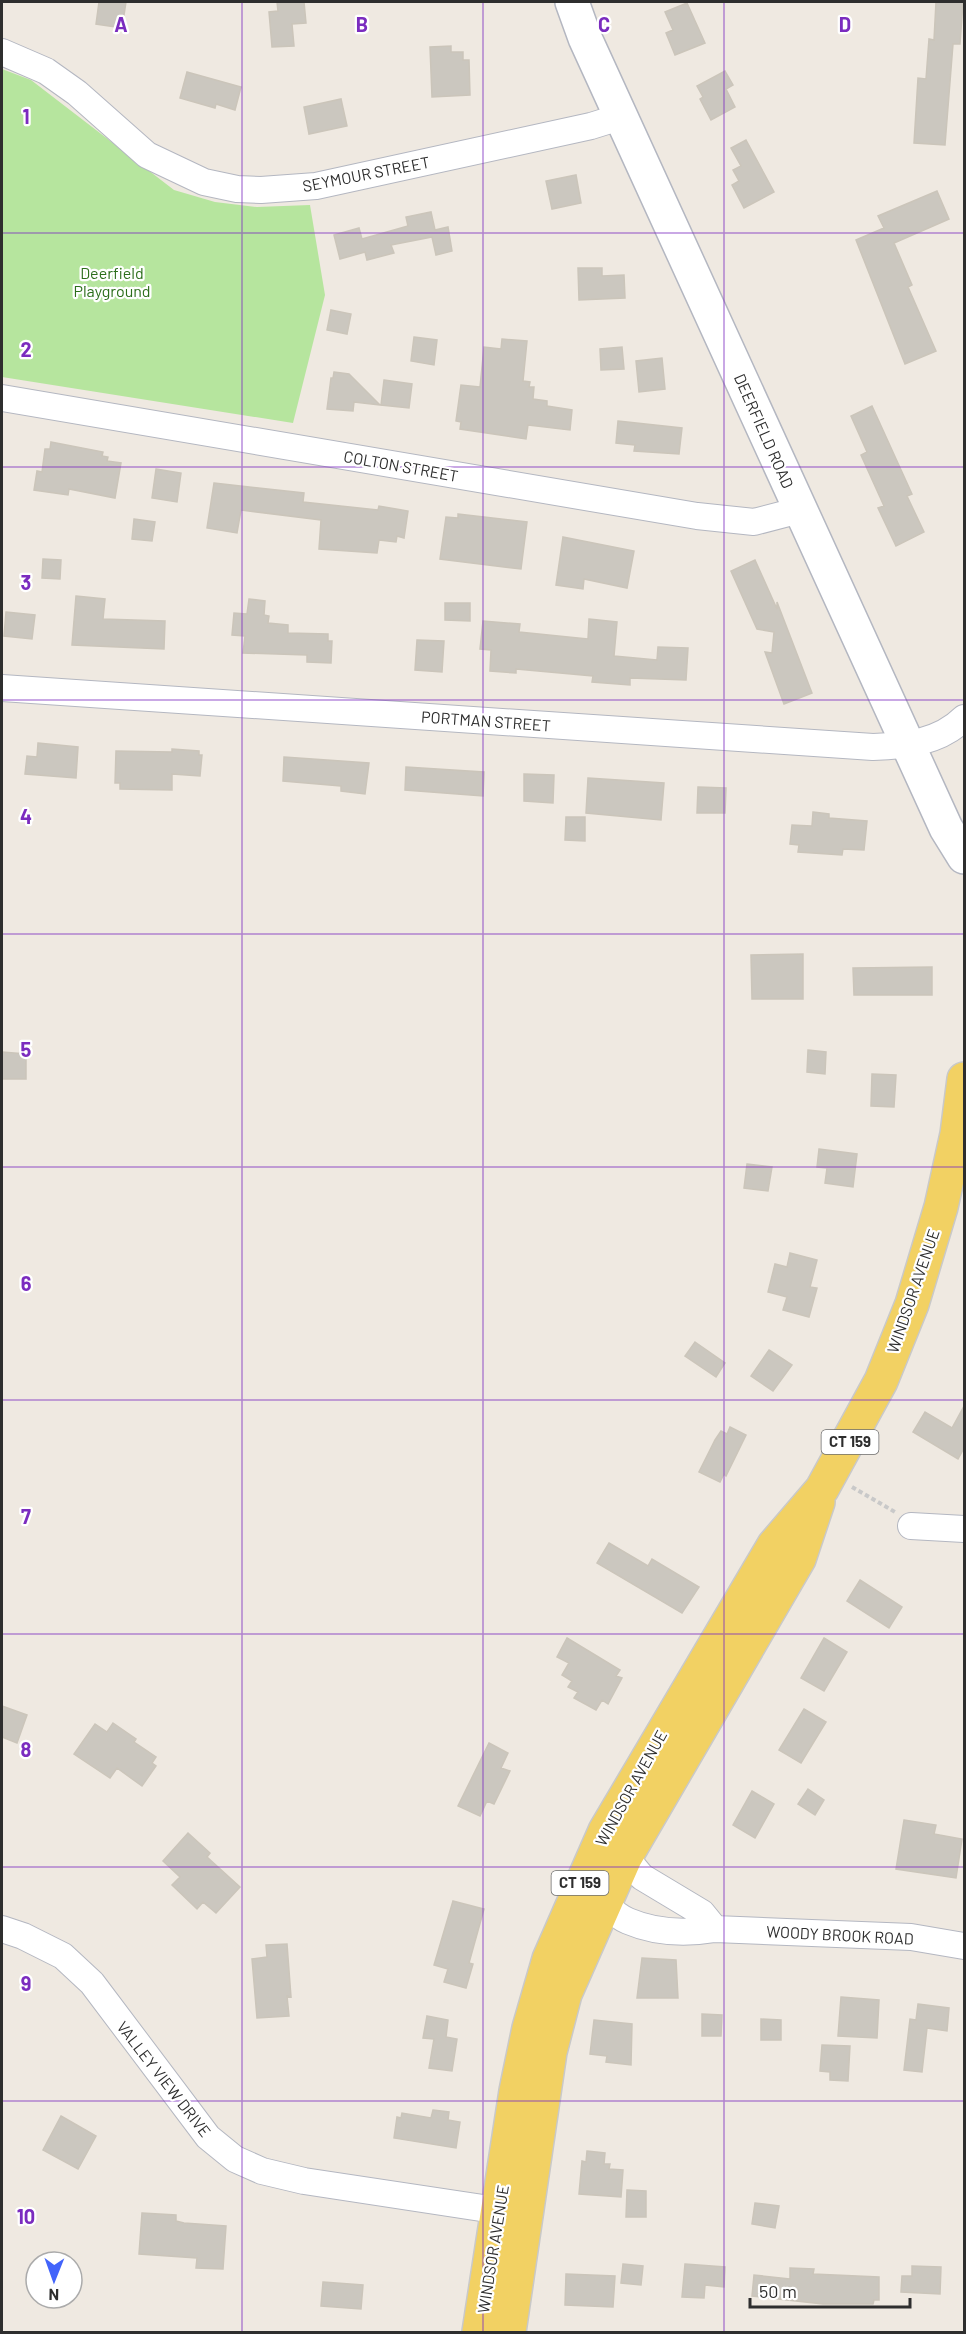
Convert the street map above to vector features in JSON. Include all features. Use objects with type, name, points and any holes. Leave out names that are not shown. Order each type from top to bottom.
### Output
[{"type":"main road","name":"WINDSOR AVENUE","points":[[509,2332],[516,2091],[529,2028],[549,1959],[592,1894],[625,1858],[799,1559],[827,1481],[881,1381],[912,1304],[949,1173],[964,1079]]},
{"type":"main road","name":"WINDSOR AVENUE","points":[[592,1894],[605,1831],[774,1545],[827,1481]]},
{"type":"main road","name":"WINDSOR AVENUE","points":[[479,2332],[513,2213]]},
{"type":"street","name":"DEERFIELD ROAD","points":[[572,2],[585,38],[623,116],[907,744],[946,828],[964,857]]},
{"type":"street","name":"SEYMOUR STREET","points":[[2,52],[46,71],[76,93],[147,155],[204,182],[237,189],[261,190],[316,186],[591,126],[623,116]]},
{"type":"street","name":"COLTON STREET","points":[[2,398],[697,516],[754,522],[800,510]]},
{"type":"street","name":"PORTMAN STREET","points":[[2,688],[856,746],[907,744],[948,731],[964,718]]},
{"type":"street","points":[[911,1526],[964,1529]]},
{"type":"street","points":[[605,1831],[642,1877],[702,1913],[716,1929]]},
{"type":"street","name":"WOODY BROOK ROAD","points":[[592,1894],[626,1920],[662,1931],[691,1933],[716,1929],[911,1937],[964,1946]]},
{"type":"street","name":"VALLEY VIEW DRIVE","points":[[2,1929],[23,1936],[63,1956],[92,1983],[208,2137],[235,2159],[262,2171],[304,2181],[513,2213]]},
{"type":"path","points":[[827,1481],[901,1515],[911,1526]]},
{"type":"green space","name":"Deerfield Playground","points":[[2,69],[31,80],[174,190],[215,202],[257,207],[310,205],[325,295],[293,423],[2,377]]},
{"type":"building","points":[[99,2],[126,2],[122,28],[96,24]]},
{"type":"building","points":[[277,2],[304,2],[306,23],[292,24],[294,46],[272,47],[269,12],[278,11]]},
{"type":"building","points":[[936,2],[963,2],[960,44],[953,44],[945,145],[914,143],[918,78],[926,79],[929,39],[934,40]]},
{"type":"building","points":[[687,3],[705,43],[675,55],[666,33],[673,30],[665,12]]},
{"type":"building","points":[[451,46],[451,52],[463,52],[463,60],[469,60],[470,95],[432,97],[430,47]]},
{"type":"building","points":[[725,71],[733,85],[726,89],[735,107],[711,120],[700,99],[703,97],[697,86]]},
{"type":"building","points":[[187,72],[241,87],[235,110],[216,104],[215,108],[180,98]]},
{"type":"building","points":[[341,99],[347,126],[309,134],[304,107]]},
{"type":"building","points":[[746,140],[774,192],[744,208],[732,185],[739,181],[733,170],[741,166],[731,148]]},
{"type":"building","points":[[576,175],[581,203],[552,209],[546,181]]},
{"type":"building","points":[[937,191],[949,219],[894,243],[912,285],[908,287],[936,351],[905,364],[856,240],[884,228],[878,216]]},
{"type":"building","points":[[431,212],[435,230],[448,227],[452,251],[436,255],[432,237],[391,245],[394,253],[367,260],[365,252],[340,259],[334,235],[359,228],[362,239],[408,226],[406,217]]},
{"type":"building","points":[[578,268],[602,268],[602,276],[624,275],[625,298],[579,300]]},
{"type":"building","points":[[331,310],[351,314],[347,334],[327,330]]},
{"type":"building","points":[[414,337],[437,340],[434,365],[411,361]]},
{"type":"building","points":[[502,339],[527,341],[523,381],[530,382],[529,387],[534,387],[533,399],[547,401],[547,406],[572,410],[570,430],[528,425],[526,439],[460,429],[461,422],[456,421],[461,385],[480,387],[484,347],[501,349]]},
{"type":"building","points":[[622,347],[624,369],[601,370],[600,349]]},
{"type":"building","points":[[662,358],[665,389],[639,392],[636,361]]},
{"type":"building","points":[[334,372],[349,374],[380,405],[354,402],[353,411],[327,409],[331,378]]},
{"type":"building","points":[[384,380],[412,384],[409,408],[381,405]]},
{"type":"building","points":[[872,406],[912,494],[907,496],[924,532],[896,546],[878,508],[884,506],[861,455],[867,452],[851,416]]},
{"type":"building","points":[[618,421],[682,428],[679,454],[634,451],[635,445],[616,443]]},
{"type":"building","points":[[51,442],[103,452],[102,456],[108,457],[107,461],[121,463],[115,498],[69,489],[68,495],[34,490],[37,471],[42,472],[45,449],[50,449]]},
{"type":"building","points":[[156,469],[181,473],[177,502],[152,498]]},
{"type":"building","points":[[214,483],[304,493],[303,502],[378,510],[379,506],[408,511],[404,538],[397,536],[396,542],[379,540],[377,553],[319,549],[321,520],[241,510],[237,533],[207,528]]},
{"type":"building","points":[[458,514],[527,522],[521,569],[440,559],[446,517],[458,518]]},
{"type":"building","points":[[134,519],[155,522],[152,541],[132,539]]},
{"type":"building","points":[[563,537],[634,551],[627,588],[584,579],[583,589],[556,585]]},
{"type":"building","points":[[43,559],[61,560],[60,579],[42,578]]},
{"type":"building","points":[[755,560],[777,609],[777,602],[812,693],[784,704],[765,652],[772,653],[774,632],[757,629],[731,571]]},
{"type":"building","points":[[76,596],[105,599],[103,619],[165,621],[164,649],[72,645]]},
{"type":"building","points":[[249,599],[265,601],[264,615],[269,616],[268,623],[288,625],[288,633],[328,634],[328,641],[332,641],[331,663],[307,662],[307,655],[243,653],[245,636],[232,635],[234,613],[247,614]]},
{"type":"building","points":[[445,603],[470,603],[470,621],[445,620]]},
{"type":"building","points":[[6,612],[35,615],[32,639],[4,636]]},
{"type":"building","points":[[589,619],[617,622],[614,656],[657,660],[658,647],[688,648],[686,680],[630,678],[630,685],[592,682],[593,676],[516,669],[516,673],[490,671],[491,650],[480,649],[483,621],[520,624],[519,632],[588,639]]},
{"type":"building","points":[[417,640],[444,641],[442,672],[415,670]]},
{"type":"building","points":[[38,743],[78,747],[76,778],[25,774],[27,756],[37,757]]},
{"type":"building","points":[[172,749],[199,751],[199,755],[202,755],[200,776],[172,774],[172,790],[120,789],[120,783],[115,783],[116,751],[172,752]]},
{"type":"building","points":[[284,757],[369,763],[365,794],[341,791],[341,786],[283,781]]},
{"type":"building","points":[[406,767],[484,772],[483,796],[405,790]]},
{"type":"building","points":[[524,774],[554,775],[553,803],[524,801]]},
{"type":"building","points":[[588,778],[664,783],[661,820],[586,813]]},
{"type":"building","points":[[698,787],[726,788],[725,813],[697,813]]},
{"type":"building","points":[[813,812],[829,814],[829,818],[867,821],[864,850],[843,849],[842,855],[798,852],[799,845],[790,844],[792,825],[812,826]]},
{"type":"building","points":[[566,817],[585,817],[585,841],[565,840]]},
{"type":"building","points":[[803,954],[803,999],[752,999],[751,955]]},
{"type":"building","points":[[932,967],[932,995],[854,995],[853,968]]},
{"type":"building","points":[[808,1050],[826,1052],[825,1074],[807,1072]]},
{"type":"building","points":[[2,1052],[26,1054],[26,1079],[2,1079]]},
{"type":"building","points":[[872,1074],[896,1075],[894,1107],[871,1106]]},
{"type":"building","points":[[819,1149],[857,1154],[853,1187],[825,1183],[827,1168],[817,1167]]},
{"type":"building","points":[[747,1164],[772,1167],[768,1191],[744,1188]]},
{"type":"building","points":[[790,1253],[817,1260],[810,1287],[817,1288],[809,1317],[783,1310],[787,1297],[768,1292],[775,1264],[787,1267]]},
{"type":"building","points":[[695,1342],[725,1363],[716,1377],[685,1356]]},
{"type":"building","points":[[769,1350],[792,1365],[773,1391],[751,1376]]},
{"type":"building","points":[[964,1406],[964,1448],[958,1459],[913,1432],[925,1412],[952,1428]]},
{"type":"building","points":[[730,1427],[746,1435],[726,1476],[724,1474],[720,1482],[699,1472],[721,1431],[727,1434]]},
{"type":"building","points":[[609,1543],[648,1566],[652,1559],[699,1587],[682,1613],[597,1563]]},
{"type":"building","points":[[860,1580],[902,1607],[889,1628],[847,1601]]},
{"type":"building","points":[[567,1638],[620,1670],[616,1676],[622,1678],[608,1704],[602,1700],[596,1710],[574,1698],[578,1692],[568,1687],[572,1681],[562,1675],[569,1663],[557,1657]]},
{"type":"building","points":[[824,1638],[847,1652],[824,1691],[801,1678]]},
{"type":"building","points":[[2,1706],[27,1715],[17,1743],[2,1737]]},
{"type":"building","points":[[804,1709],[826,1722],[801,1763],[779,1750]]},
{"type":"building","points":[[113,1723],[136,1739],[134,1742],[156,1757],[152,1763],[156,1766],[142,1786],[117,1768],[110,1778],[74,1754],[95,1724],[107,1732]]},
{"type":"building","points":[[489,1743],[508,1753],[501,1768],[510,1771],[494,1804],[487,1801],[480,1816],[458,1806]]},
{"type":"building","points":[[808,1789],[824,1800],[815,1815],[798,1804]]},
{"type":"building","points":[[752,1791],[774,1804],[755,1838],[733,1825]]},
{"type":"building","points":[[904,1820],[936,1825],[934,1834],[962,1839],[956,1878],[896,1869]]},
{"type":"building","points":[[188,1833],[210,1853],[207,1857],[240,1887],[216,1913],[203,1902],[197,1909],[172,1885],[180,1877],[163,1861]]},
{"type":"building","points":[[453,1901],[484,1909],[469,1963],[473,1964],[466,1988],[444,1982],[448,1969],[434,1965]]},
{"type":"building","points":[[287,1944],[291,1997],[287,1996],[289,2016],[257,2018],[252,1959],[267,1957],[266,1945]]},
{"type":"building","points":[[642,1958],[676,1960],[678,1998],[637,1998]]},
{"type":"building","points":[[841,1997],[879,2000],[877,2038],[838,2036]]},
{"type":"building","points":[[918,2004],[949,2008],[947,2031],[927,2028],[922,2072],[904,2070],[910,2019],[916,2020]]},
{"type":"building","points":[[702,2014],[722,2015],[721,2036],[702,2036]]},
{"type":"building","points":[[427,2016],[448,2020],[446,2037],[457,2039],[452,2071],[429,2068],[434,2039],[423,2038]]},
{"type":"building","points":[[761,2019],[781,2020],[781,2040],[761,2040]]},
{"type":"building","points":[[594,2020],[632,2024],[631,2065],[606,2062],[607,2056],[590,2054]]},
{"type":"building","points":[[822,2045],[850,2046],[848,2081],[830,2080],[830,2072],[820,2071]]},
{"type":"building","points":[[433,2110],[449,2112],[448,2120],[460,2122],[456,2148],[394,2138],[397,2117],[401,2118],[402,2113],[431,2118]]},
{"type":"building","points":[[61,2116],[96,2136],[78,2169],[43,2150]]},
{"type":"building","points":[[587,2151],[605,2153],[604,2164],[610,2164],[609,2169],[623,2170],[621,2197],[579,2194],[582,2161],[586,2162]]},
{"type":"building","points":[[627,2190],[646,2191],[646,2217],[626,2217]]},
{"type":"building","points":[[755,2203],[779,2206],[775,2228],[752,2224]]},
{"type":"building","points":[[142,2213],[176,2215],[176,2221],[184,2223],[226,2226],[223,2269],[196,2268],[197,2258],[139,2254]]},
{"type":"building","points":[[623,2264],[643,2266],[641,2285],[621,2283]]},
{"type":"building","points":[[685,2264],[725,2267],[724,2287],[705,2285],[704,2298],[682,2297]]},
{"type":"building","points":[[912,2266],[941,2267],[940,2294],[901,2292],[902,2276],[912,2276]]},
{"type":"building","points":[[790,2268],[814,2269],[813,2274],[879,2277],[879,2300],[874,2300],[873,2304],[823,2304],[752,2296],[754,2275],[790,2279]]},
{"type":"building","points":[[566,2274],[615,2276],[613,2307],[565,2305]]},
{"type":"building","points":[[323,2282],[363,2285],[361,2309],[321,2306]]}]
